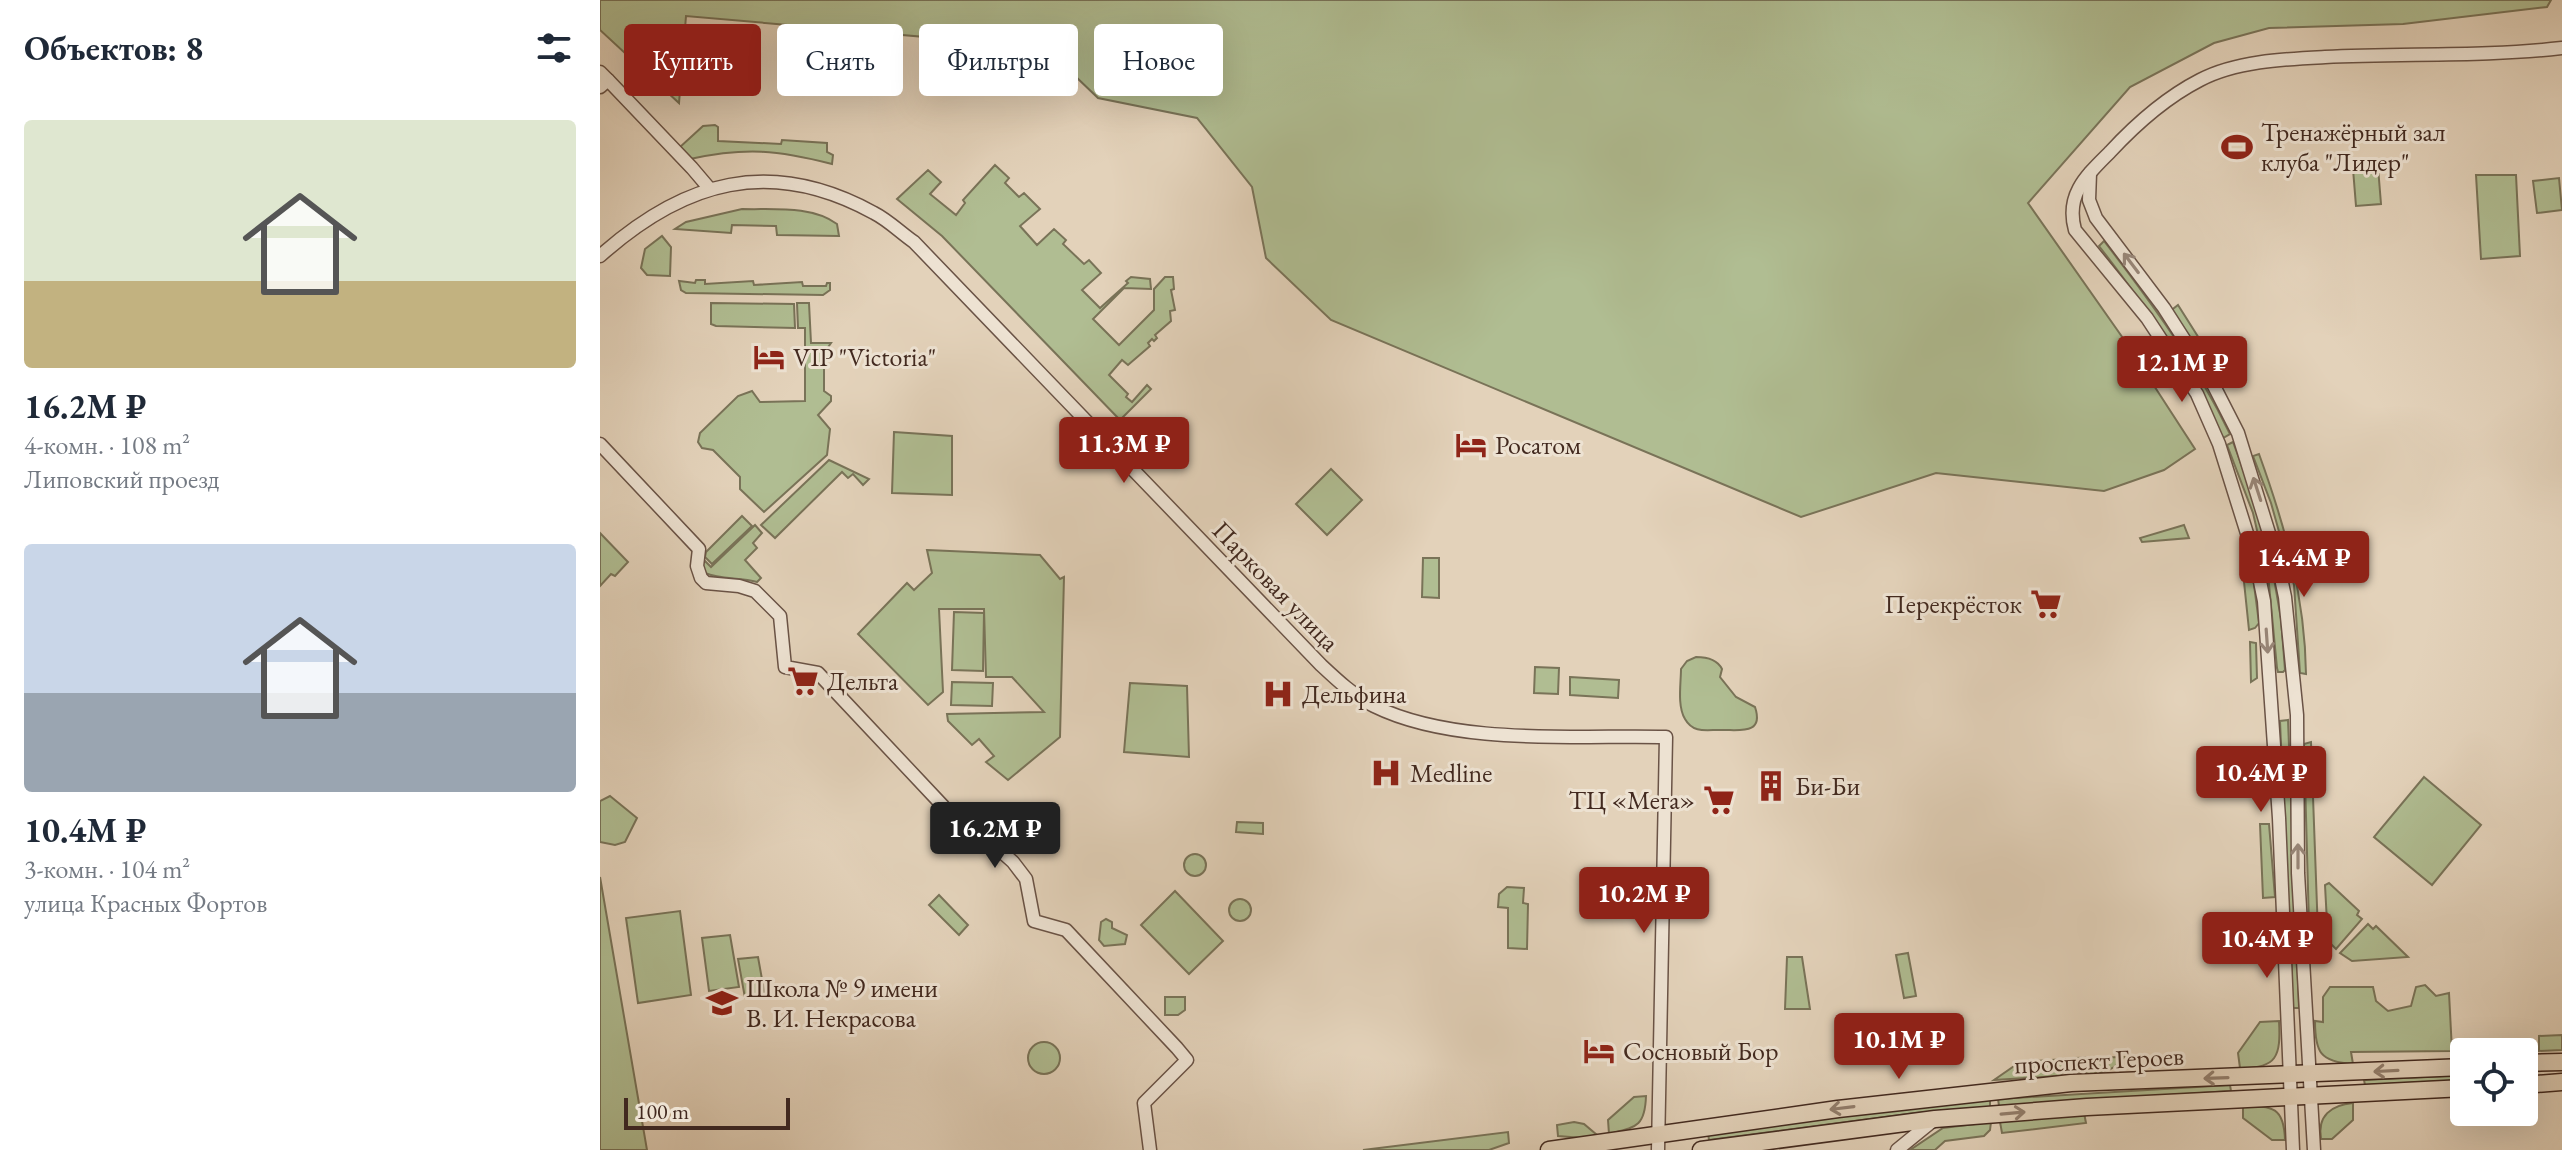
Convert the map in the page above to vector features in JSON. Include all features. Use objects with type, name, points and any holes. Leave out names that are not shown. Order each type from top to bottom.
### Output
[{"type":"main road","points":[[2538,1063],[2562,1062]]},
{"type":"main road","name":"проспект Героев","points":[[1549,1150],[1658,1142],[1838,1109],[2071,1083],[2450,1068]]},
{"type":"main road","points":[[2538,1084],[2562,1082]]},
{"type":"main road","name":"проспект Героев","points":[[1701,1150],[1935,1119],[2087,1107],[2450,1089]]},
{"type":"street","points":[[2293,1150],[2279,818],[2264,601],[2258,575],[2242,512],[2219,444],[2197,394],[2147,318],[2075,230],[2073,197],[2090,173],[2124,137],[2165,103],[2201,79],[2241,66],[2286,58],[2497,54],[2562,48]]},
{"type":"street","points":[[603,80],[709,188]]},
{"type":"street","points":[[2090,173],[2089,200],[2096,218],[2164,308],[2214,386],[2238,433],[2277,559],[2287,609],[2297,715],[2298,873],[2314,1150]]},
{"type":"street","name":"Парковая улица","points":[[600,256],[663,209],[709,188],[746,182],[792,184],[843,198],[877,214],[914,242],[1311,655],[1348,689],[1372,705],[1421,723],[1458,729],[1509,734],[1666,737],[1658,1142]]},
{"type":"street","points":[[600,444],[699,549],[697,566],[706,583],[755,591],[780,616],[785,667],[818,673],[943,806],[955,838],[994,845],[1013,862],[1026,879],[1034,921],[1066,930],[1187,1060],[1144,1103],[1150,1150]]},
{"type":"street","points":[[2269,683],[2293,682]]},
{"type":"street","points":[[1897,1150],[1935,1119]]},
{"type":"green space","points":[[600,0],[2551,0],[2547,7],[2403,24],[2269,28],[2214,43],[2130,87],[2028,203],[2125,341],[2195,449],[2164,470],[2104,491],[1936,473],[1801,517],[1331,320],[1266,258],[1252,187],[1197,118],[1096,96],[1223,96],[1223,24],[1094,24],[1094,94],[1078,79],[1078,24],[919,24],[919,37],[903,35],[903,24],[777,24],[686,16],[685,24],[624,24],[624,52],[600,30]]},
{"type":"green space","points":[[703,126],[718,127],[718,141],[827,143],[827,152],[833,155],[832,164],[761,152],[690,159],[680,147]]},
{"type":"green space","points":[[995,165],[1009,178],[1005,183],[1019,197],[1024,193],[1040,209],[1020,226],[1037,245],[1054,229],[1066,240],[1063,244],[1084,264],[1089,260],[1101,273],[1082,290],[1100,308],[1131,277],[1150,279],[1151,289],[1124,288],[1093,319],[1119,345],[1154,310],[1154,289],[1165,277],[1173,277],[1174,289],[1171,290],[1175,310],[1170,311],[1171,321],[1155,335],[1157,338],[1154,341],[1152,339],[1148,343],[1150,346],[1128,365],[1122,360],[1109,375],[1132,402],[1147,385],[1151,389],[1120,420],[942,236],[897,199],[928,170],[941,182],[930,194],[956,215],[965,203],[963,200]]},
{"type":"green space","points":[[2378,167],[2381,204],[2356,206],[2353,169]]},
{"type":"green space","points":[[2476,175],[2516,175],[2520,256],[2481,259]]},
{"type":"green space","points":[[2559,178],[2562,210],[2537,213],[2533,181]]},
{"type":"green space","points":[[742,209],[815,214],[837,224],[839,236],[777,235],[776,226],[732,225],[731,233],[675,229],[686,222]]},
{"type":"green space","points":[[662,236],[671,247],[670,276],[647,275],[641,268],[645,249]]},
{"type":"green space","points":[[2104,241],[2172,334],[2230,434],[2223,438],[2166,339],[2099,246]]},
{"type":"green space","points":[[696,280],[705,280],[705,284],[753,281],[754,285],[802,282],[803,286],[826,286],[830,283],[830,290],[823,295],[686,293],[681,290],[679,281],[695,283]]},
{"type":"green space","points":[[711,303],[794,304],[795,328],[716,326],[711,324]]},
{"type":"green space","points":[[797,303],[809,303],[811,343],[831,343],[824,353],[824,391],[831,396],[831,401],[818,415],[830,429],[827,455],[764,512],[740,489],[740,477],[713,450],[702,448],[698,442],[700,433],[738,396],[752,391],[760,402],[805,401],[805,328],[798,328]]},
{"type":"green space","points":[[2178,305],[2202,343],[2193,349],[2169,312]]},
{"type":"green space","points":[[894,432],[952,436],[952,495],[892,493]]},
{"type":"green space","points":[[2233,442],[2272,557],[2263,556],[2253,513],[2227,445]]},
{"type":"green space","points":[[2259,454],[2298,589],[2306,674],[2300,673],[2294,585],[2271,503],[2253,456]]},
{"type":"green space","points":[[829,460],[869,479],[863,485],[853,474],[848,478],[842,472],[775,538],[761,525]]},
{"type":"green space","points":[[1331,469],[1362,500],[1327,535],[1296,504]]},
{"type":"green space","points":[[742,516],[752,526],[712,564],[705,557],[706,552]]},
{"type":"green space","points":[[755,525],[762,533],[753,543],[757,548],[745,560],[761,578],[757,582],[705,573],[701,557],[711,567]]},
{"type":"green space","points":[[2184,525],[2189,538],[2142,542],[2140,538]]},
{"type":"green space","points":[[600,533],[628,562],[600,586]]},
{"type":"green space","points":[[927,550],[1040,555],[1060,579],[1064,577],[1060,737],[1008,780],[986,762],[994,756],[979,739],[972,745],[948,721],[947,714],[1044,712],[1012,677],[986,677],[984,609],[939,609],[943,692],[928,705],[858,634],[907,583],[914,590],[932,573]]},
{"type":"green space","points":[[1423,558],[1439,558],[1439,598],[1422,597]]},
{"type":"green space","points":[[2249,571],[2253,577],[2259,623],[2249,630],[2243,572]]},
{"type":"green space","points":[[2273,573],[2281,619],[2283,672],[2278,672],[2277,668],[2268,574]]},
{"type":"green space","points":[[954,612],[984,613],[983,671],[952,670]]},
{"type":"green space","points":[[2250,642],[2256,643],[2257,678],[2251,682]]},
{"type":"green space","points":[[1696,657],[1717,663],[1722,669],[1720,677],[1736,697],[1755,707],[1757,716],[1754,726],[1744,730],[1707,730],[1689,724],[1681,708],[1681,669],[1687,661]]},
{"type":"green space","points":[[1535,667],[1559,668],[1558,694],[1534,693]]},
{"type":"green space","points":[[1570,677],[1619,680],[1618,698],[1570,695]]},
{"type":"green space","points":[[952,682],[993,683],[992,706],[951,705]]},
{"type":"green space","points":[[1130,683],[1187,686],[1189,757],[1124,752]]},
{"type":"green space","points":[[2288,720],[2299,1008],[2293,1008],[2280,721]]},
{"type":"green space","points":[[2311,742],[2319,961],[2310,961],[2304,744]]},
{"type":"green space","points":[[2424,777],[2481,825],[2432,885],[2374,837]]},
{"type":"green space","points":[[610,796],[637,818],[625,842],[615,845],[600,842],[600,801]]},
{"type":"green space","points":[[1237,822],[1263,823],[1263,834],[1236,832]]},
{"type":"green space","points":[[2260,824],[2269,824],[2275,897],[2263,898]]},
{"type":"green space","points":[[1195,854],[1203,857],[1206,865],[1203,873],[1195,876],[1187,873],[1184,865],[1187,857]]},
{"type":"green space","points":[[600,877],[647,1150],[600,1150]]},
{"type":"green space","points":[[2329,883],[2359,911],[2357,915],[2362,919],[2336,949],[2328,941],[2325,885]]},
{"type":"green space","points":[[1507,887],[1524,888],[1523,903],[1528,904],[1527,949],[1508,948],[1508,908],[1498,907],[1499,894]]},
{"type":"green space","points":[[1175,891],[1223,941],[1189,974],[1141,925]]},
{"type":"green space","points":[[939,895],[968,925],[959,935],[929,905]]},
{"type":"green space","points":[[1240,899],[1248,902],[1251,910],[1248,918],[1240,921],[1232,918],[1229,910],[1232,902]]},
{"type":"green space","points":[[680,911],[691,995],[638,1003],[626,918]]},
{"type":"green space","points":[[1106,919],[1112,922],[1112,928],[1127,935],[1125,944],[1104,946],[1099,940],[1101,922]]},
{"type":"green space","points":[[2368,924],[2373,929],[2376,926],[2408,957],[2352,961],[2340,953]]},
{"type":"green space","points":[[730,935],[739,987],[709,991],[702,938]]},
{"type":"green space","points":[[1908,953],[1916,996],[1904,998],[1896,955]]},
{"type":"green space","points":[[758,957],[765,996],[745,998],[738,959]]},
{"type":"green space","points":[[1787,957],[1802,957],[1810,1009],[1785,1009]]},
{"type":"green space","points":[[2425,985],[2436,996],[2449,993],[2450,1051],[2351,1052],[2353,1064],[2326,1058],[2318,1048],[2315,1021],[2323,1022],[2323,997],[2330,987],[2373,987],[2376,1001],[2388,1011],[2411,1006],[2416,987]]},
{"type":"green space","points":[[1165,997],[1185,997],[1185,1010],[1178,1015],[1165,1015]]},
{"type":"green space","points":[[2279,1021],[2279,1043],[2274,1058],[2262,1066],[2240,1068],[2238,1053],[2260,1022]]},
{"type":"green space","points":[[2562,1035],[2562,1050],[2539,1051],[2539,1036]]},
{"type":"green space","points":[[1044,1042],[1055,1047],[1060,1058],[1055,1069],[1044,1074],[1033,1069],[1028,1058],[1033,1047]]},
{"type":"green space","points":[[2124,1057],[2102,1072],[2075,1070],[2074,1058]]},
{"type":"green space","points":[[2065,1059],[2065,1070],[2060,1076],[1994,1080],[2020,1062]]},
{"type":"green space","points":[[2450,1076],[2450,1081],[2365,1085],[2364,1080]]},
{"type":"green space","points":[[2230,1085],[2231,1091],[1999,1106],[1998,1099]]},
{"type":"green space","points":[[1646,1096],[1641,1120],[1609,1134],[1608,1120],[1634,1097]]},
{"type":"green space","points":[[1990,1099],[1990,1107],[1915,1113],[1709,1140],[1708,1134],[1838,1116]]},
{"type":"green space","points":[[2353,1103],[2353,1120],[2332,1139],[2321,1139],[2321,1124],[2327,1113],[2338,1106]]},
{"type":"green space","points":[[2243,1106],[2275,1111],[2282,1121],[2285,1140],[2272,1140],[2243,1118]]},
{"type":"green space","points":[[2084,1113],[2086,1123],[2002,1133],[2000,1122]]},
{"type":"green space","points":[[1991,1122],[1990,1130],[1984,1136],[1945,1141],[1935,1150],[1910,1150],[1943,1128]]},
{"type":"green space","points":[[1584,1124],[1597,1135],[1583,1138],[1558,1136],[1557,1125]]},
{"type":"green space","points":[[1508,1132],[1509,1143],[1489,1150],[1363,1150]]},
{"type":"place","name":"Тренажёрный зал клуба \"Лидер\"","points":[[2237,147]]},
{"type":"place","name":"VIP \"Victoria\"","points":[[769,357]]},
{"type":"place","name":"Росатом","points":[[1471,445]]},
{"type":"place","name":"Перекрёсток","points":[[2046,604]]},
{"type":"place","name":"Дельта","points":[[803,681]]},
{"type":"place","name":"Дельфина","points":[[1278,694]]},
{"type":"place","name":"Medline","points":[[1386,773]]},
{"type":"place","name":"Би-Би","points":[[1771,786]]},
{"type":"place","name":"ТЦ «Мега»","points":[[1719,800]]},
{"type":"place","name":"Школа № 9 имени В. И. Некрасова","points":[[722,1003]]},
{"type":"place","name":"Сосновый Бор","points":[[1599,1051]]}]
